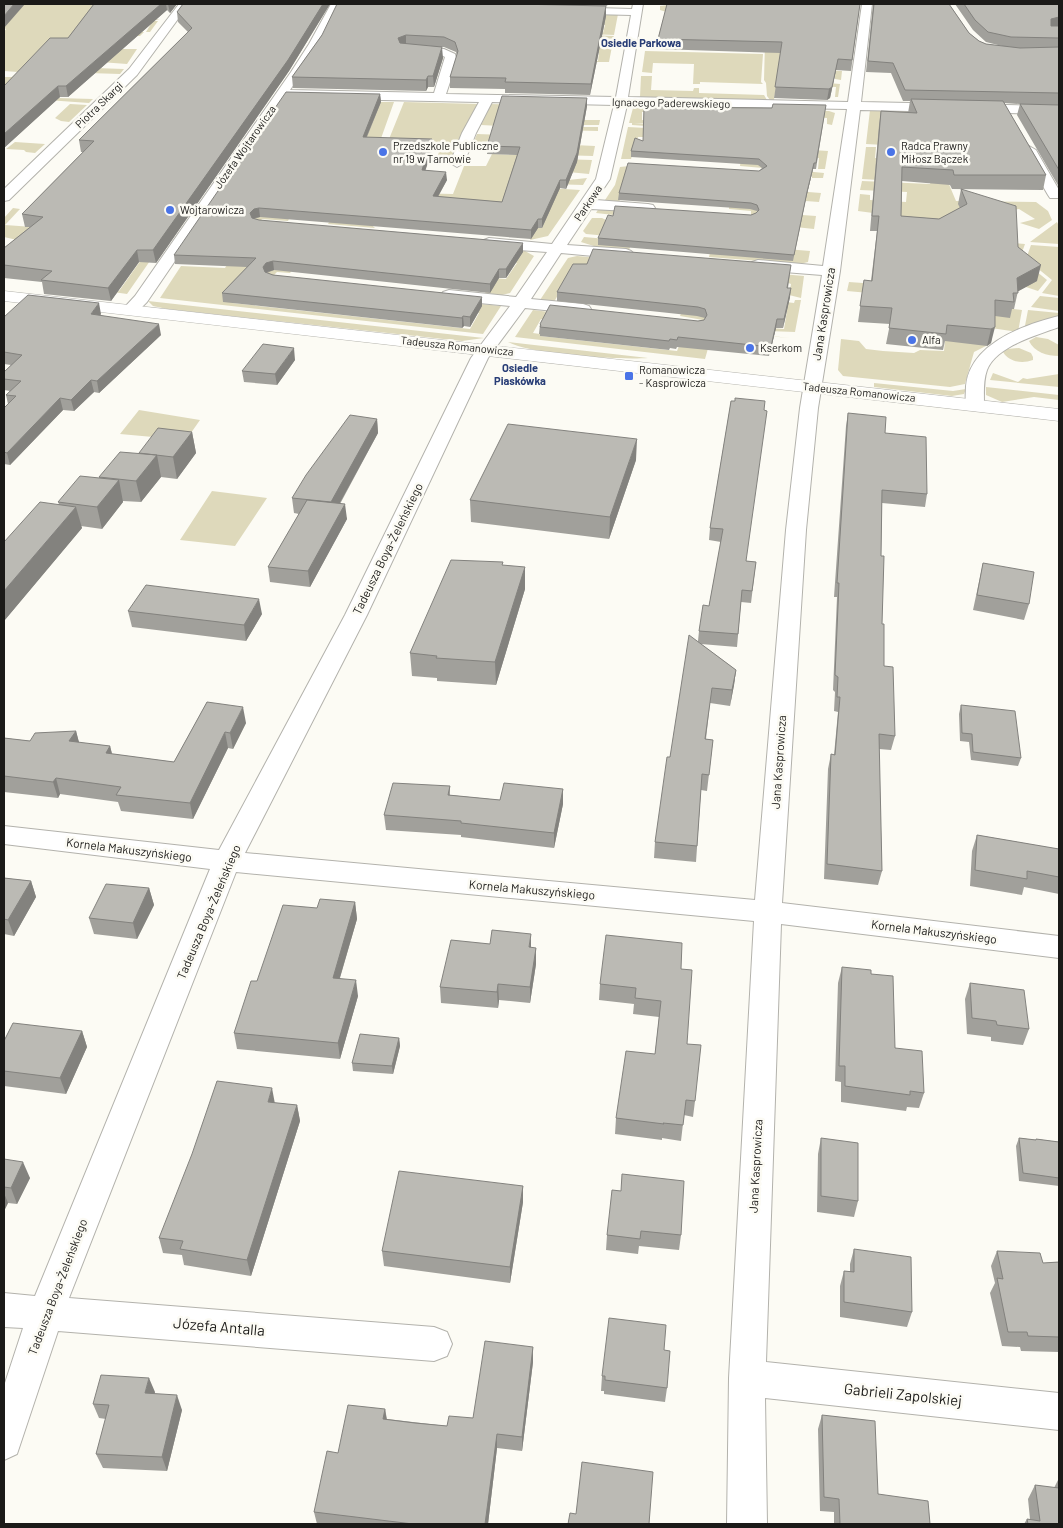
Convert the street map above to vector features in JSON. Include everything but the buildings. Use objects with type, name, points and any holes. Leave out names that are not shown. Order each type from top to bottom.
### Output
[{"type":"street","name":"Piotra Skargi","points":[[4,197],[133,72],[184,4]]},
{"type":"street","name":"Józefa Wojtarowicza","points":[[130,310],[141,299],[282,94],[315,44],[336,4]]},
{"type":"street","points":[[518,4],[516,9],[637,8]]},
{"type":"street","name":"Jana Kasprowicza","points":[[747,1524],[748,1378],[768,912],[796,530],[812,386],[832,271],[867,4]]},
{"type":"street","name":"Parkowa","points":[[487,350],[601,184],[613,162],[637,8]]},
{"type":"street","points":[[406,50],[444,52],[451,56],[451,62],[441,87],[439,98]]},
{"type":"street","name":"Ignacego Paderewskiego","points":[[282,94],[1059,110]]},
{"type":"street","points":[[457,163],[469,133],[487,99]]},
{"type":"street","points":[[1005,109],[1058,199]]},
{"type":"street","points":[[587,204],[664,209]]},
{"type":"street","points":[[476,242],[640,256]]},
{"type":"street","points":[[745,264],[832,271]]},
{"type":"street","points":[[432,293],[598,311]]},
{"type":"street","name":"Tadeusza Romanowicza","points":[[4,296],[1059,415]]},
{"type":"street","points":[[975,405],[975,385],[983,361],[1004,345],[1059,321]]},
{"type":"street","name":"Tadeusza Boya-Żeleńskiego","points":[[4,1441],[46,1313],[227,861],[356,615],[475,367],[487,350]]},
{"type":"street","name":"Kornela Makuszyńskiego","points":[[4,835],[227,861],[768,912],[1059,947]]},
{"type":"street","name":"Józefa Antalla","points":[[4,1310],[434,1344]]},
{"type":"street","name":"Gabrieli Zapolskiej","points":[[748,1378],[1059,1412]]},
{"type":"shaded area","points":[[4,4],[103,4],[105,18],[160,19],[150,21],[158,21],[150,32],[146,32],[152,22],[115,31],[144,32],[140,36],[112,36],[102,49],[137,49],[127,64],[100,62],[95,68],[124,69],[120,74],[88,73],[57,98],[93,99],[89,103],[19,98],[8,84],[4,85],[4,77],[12,77],[18,72],[4,71],[4,32],[6,29],[4,28]]},
{"type":"shaded area","points":[[676,4],[777,4],[803,69],[842,71],[841,80],[835,79],[835,74],[803,81],[840,84],[838,97],[835,97],[836,87],[817,86],[775,93],[774,100],[770,100],[767,96],[764,80],[765,42],[660,10],[660,6]]},
{"type":"shaded area","points":[[608,13],[618,14],[614,35],[590,34],[603,33],[605,25],[585,24]]},
{"type":"shaded area","points":[[590,35],[614,36],[609,62],[587,62],[598,61],[599,53],[579,52]]},
{"type":"shaded area","points":[[645,51],[763,54],[761,82],[763,84],[700,82],[700,84],[693,84],[694,64],[653,63],[652,73],[642,72]]},
{"type":"shaded area","points":[[641,76],[652,76],[651,90],[693,91],[694,88],[699,88],[699,93],[764,95],[767,100],[640,97]]},
{"type":"shaded area","points":[[359,102],[394,102],[379,144],[289,190],[453,194],[464,166],[486,166],[492,154],[515,155],[517,141],[488,140],[484,149],[471,148],[477,134],[505,135],[523,127],[481,125],[491,104],[536,105],[584,120],[600,120],[599,125],[583,125],[583,127],[598,127],[598,131],[556,130],[532,143],[595,146],[593,156],[560,155],[559,159],[592,160],[589,174],[568,172],[559,181],[587,178],[583,185],[550,184],[549,188],[580,190],[548,236],[530,240],[536,228],[542,228],[548,214],[365,219],[375,228],[328,224],[333,215],[292,212],[288,221],[262,219],[258,224],[525,251],[534,256],[510,293],[502,295],[485,293],[493,278],[506,279],[517,263],[308,252],[290,273],[277,272],[267,282],[232,303],[470,329],[479,313],[465,311],[471,303],[501,306],[483,334],[160,298],[181,266],[225,268],[233,255],[182,264],[258,210]]},
{"type":"shaded area","points":[[404,102],[479,104],[454,163],[435,165],[441,145],[387,144]]},
{"type":"shaded area","points":[[70,104],[87,105],[69,122],[55,118]]},
{"type":"shaded area","points":[[655,107],[655,111],[642,112],[642,120],[651,121],[651,123],[634,124],[654,124],[769,110],[829,111],[835,113],[832,125],[827,124],[827,118],[797,116],[767,147],[828,151],[825,169],[818,169],[819,158],[790,156],[764,167],[824,173],[823,178],[812,178],[812,175],[774,172],[770,189],[821,193],[819,202],[766,198],[775,213],[816,216],[814,229],[767,224],[762,247],[810,251],[808,262],[800,264],[709,257],[711,248],[639,224],[629,250],[597,247],[581,242],[584,237],[607,239],[608,236],[586,234],[583,231],[592,218],[606,220],[623,216],[596,213],[599,208],[751,217],[751,211],[729,209],[729,200],[622,191],[619,203],[605,200],[615,185],[620,167],[763,174],[763,168],[740,166],[741,158],[649,137],[638,137],[631,159],[621,159],[628,127],[646,128],[646,126],[632,125],[632,123],[629,123],[633,108]]},
{"type":"shaded area","points":[[870,110],[943,111],[948,182],[956,201],[1036,202],[1048,211],[1052,220],[1039,229],[1020,223],[1035,219],[1019,209],[1014,210],[1014,243],[1025,244],[1020,258],[1047,280],[1038,291],[1020,285],[1037,281],[1026,274],[1005,308],[1022,310],[1018,332],[991,328],[990,344],[974,352],[965,384],[950,387],[843,376],[838,370],[841,339],[859,341],[866,349],[883,351],[914,353],[920,350],[944,351],[946,330],[891,295],[847,291],[849,282],[946,289],[873,213],[858,211],[860,194],[870,195],[870,200],[906,202],[907,192],[860,190],[862,181],[930,184],[931,181],[876,166],[875,174],[879,180],[862,179],[866,147],[876,147],[875,158],[904,160],[902,146],[866,144]]},
{"type":"shaded area","points":[[15,142],[45,144],[35,153],[6,149]]},
{"type":"shaded area","points":[[13,208],[20,209],[5,225],[33,227],[17,240],[4,237],[4,218]]},
{"type":"shaded area","points":[[1057,222],[1059,226],[1059,244],[1030,242]]},
{"type":"shaded area","points":[[1031,245],[1059,247],[1059,296],[1042,293],[1052,280],[1026,259]]},
{"type":"shaded area","points":[[89,252],[152,258],[127,294],[113,292],[119,291],[141,260],[119,259],[107,273],[86,273],[69,288],[44,285],[45,283],[63,285],[71,278],[53,275],[64,264],[93,265],[97,259],[83,259]]},
{"type":"shaded area","points":[[577,256],[744,270],[745,297],[794,303],[795,300],[801,300],[795,332],[768,331],[769,328],[784,329],[787,311],[776,310],[707,329],[790,338],[713,331],[705,359],[515,337],[533,310],[558,313],[554,321],[541,319],[533,333],[540,334],[540,336],[677,351],[683,336],[703,320],[680,316],[685,304],[571,272],[554,302],[540,300],[568,258]]},
{"type":"shaded area","points":[[760,272],[804,276],[801,298],[789,295],[791,284]]},
{"type":"shaded area","points":[[1040,296],[1059,298],[1059,311],[1031,307]]},
{"type":"shaded area","points":[[148,301],[484,338],[462,341],[167,309],[153,306]]},
{"type":"shaded area","points":[[1028,310],[1059,313],[1059,316],[1024,331]]},
{"type":"shaded area","points":[[1036,337],[1048,339],[1059,345],[1059,356],[1046,354],[1034,348],[1029,341]]},
{"type":"shaded area","points":[[508,342],[648,358],[598,357],[556,353],[520,347]]},
{"type":"shaded area","points":[[1019,348],[1031,353],[1033,360],[1025,362],[1012,360],[1003,352],[1007,349]]},
{"type":"shaded area","points":[[993,373],[1018,382],[1023,378],[1059,374],[1059,387],[990,380]]},
{"type":"shaded area","points":[[874,383],[953,391],[966,389],[964,394],[952,396],[874,387]]},
{"type":"shaded area","points":[[986,387],[1059,395],[1059,400],[1034,397],[1002,402],[986,395]]},
{"type":"shaded area","points":[[139,410],[200,420],[186,440],[120,434]]},
{"type":"shaded area","points":[[212,491],[267,498],[235,546],[180,540]]},
{"type":"place","name":"Przedszkole Publiczne nr 19 w Tarnowie","points":[[383,152]]},
{"type":"place","name":"Radca Prawny Miłosz Bączek","points":[[891,152]]},
{"type":"place","name":"Wojtarowicza","points":[[170,210]]},
{"type":"place","name":"Alfa","points":[[912,340]]},
{"type":"place","name":"Kserkom","points":[[750,348]]},
{"type":"place","name":"Romanowicza - Kasprowicza","points":[[629,376]]},
{"type":"district","name":"Osiedle Parkowa","points":[[641,43]]},
{"type":"district","name":"Osiedle Piaskówka","points":[[520,374]]}]
